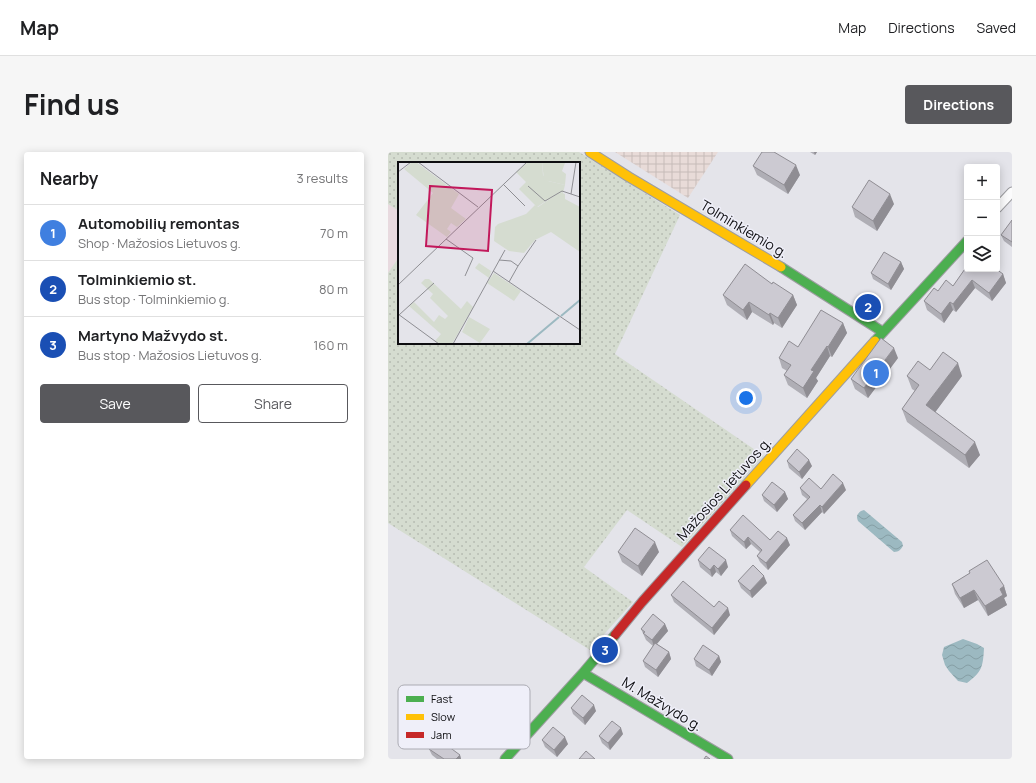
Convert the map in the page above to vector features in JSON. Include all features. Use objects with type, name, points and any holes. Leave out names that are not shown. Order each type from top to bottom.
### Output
[{"type":"street","name":"Tolminkiemio g.","points":[[590,152],[629,177],[796,276],[883,332]]},
{"type":"street","points":[[1000,205],[1012,192]]},
{"type":"street","name":"Mažosios Lietuvos g.","points":[[530,731],[583,673],[642,602],[883,332],[964,244]]},
{"type":"street","name":"M. Mažvydo g.","points":[[583,673],[728,759]]},
{"type":"street","name":"Mažosios Lietuvos g.","points":[[505,759],[514,749]]},
{"type":"shaded area","points":[[388,152],[579,152],[680,215],[615,354],[764,456],[682,547],[627,510],[584,567],[633,602],[590,650],[388,523],[388,273],[398,258],[398,344],[580,344],[580,162],[398,162],[398,210],[388,204]]},
{"type":"shaded area","points":[[615,152],[718,152],[688,198]]},
{"type":"shaded area","points":[[388,204],[398,210],[398,258],[388,273]]},
{"type":"water","points":[[864,510],[902,542],[903,546],[900,550],[894,552],[858,521],[858,514]]},
{"type":"water","points":[[963,639],[984,648],[981,668],[976,676],[967,683],[958,681],[949,671],[945,665],[942,655],[944,647]]},
{"type":"building","points":[[762,152],[774,152],[796,165],[784,185],[753,166]]},
{"type":"building","points":[[869,180],[890,194],[873,221],[852,207]]},
{"type":"building","points":[[1012,220],[1012,242],[1001,235]]},
{"type":"building","points":[[884,252],[901,262],[888,284],[871,273]]},
{"type":"building","points":[[745,264],[772,284],[773,282],[793,295],[778,318],[770,313],[769,315],[749,302],[743,310],[723,295]]},
{"type":"building","points":[[964,270],[964,272],[1000,272],[1003,274],[989,293],[972,280],[953,304],[950,302],[941,314],[924,301],[934,288],[938,291],[946,280],[953,286]]},
{"type":"building","points":[[821,310],[843,323],[811,370],[814,371],[803,388],[784,375],[791,365],[779,358],[789,341],[798,347]]},
{"type":"building","points":[[881,338],[894,348],[864,388],[851,379]]},
{"type":"building","points":[[943,352],[958,363],[926,405],[975,442],[965,455],[902,409],[919,385],[907,376],[918,361],[930,370]]},
{"type":"building","points":[[797,449],[809,460],[799,472],[787,461]]},
{"type":"building","points":[[833,474],[843,483],[822,507],[820,505],[802,523],[793,515],[810,497],[800,488],[809,478],[821,489]]},
{"type":"building","points":[[772,482],[785,492],[774,505],[762,495]]},
{"type":"building","points":[[743,515],[770,540],[778,531],[787,538],[766,563],[757,556],[762,550],[748,537],[744,542],[730,530]]},
{"type":"building","points":[[635,528],[655,542],[638,566],[618,552]]},
{"type":"building","points":[[709,547],[726,560],[718,569],[714,565],[710,570],[698,560]]},
{"type":"building","points":[[987,560],[1004,586],[1000,589],[1003,595],[985,606],[974,590],[960,598],[952,584]]},
{"type":"building","points":[[753,565],[764,576],[750,591],[738,581]]},
{"type":"building","points":[[683,581],[714,607],[719,601],[728,608],[712,628],[671,595]]},
{"type":"building","points":[[653,614],[665,624],[652,640],[643,633],[645,632],[641,629]]},
{"type":"building","points":[[655,643],[669,652],[656,670],[643,661]]},
{"type":"building","points":[[703,645],[719,656],[709,670],[694,659]]},
{"type":"building","points":[[582,695],[594,705],[583,718],[571,708]]},
{"type":"building","points":[[612,721],[621,728],[608,743],[599,736]]},
{"type":"building","points":[[553,727],[565,737],[554,750],[542,740]]},
{"type":"building","points":[[429,749],[452,749],[460,755],[456,759],[444,759]]},
{"type":"building","points":[[586,751],[595,759],[579,759]]},
{"type":"traffic: fast","points":[[875,341],[964,244]]},
{"type":"traffic: fast","points":[[781,267],[883,332]]},
{"type":"traffic: fast","points":[[530,731],[615,635]]},
{"type":"traffic: fast","points":[[583,673],[728,759]]},
{"type":"traffic: fast","points":[[505,759],[514,749]]},
{"type":"traffic: slow","points":[[590,152],[629,177],[781,267]]},
{"type":"traffic: slow","points":[[746,485],[875,341]]},
{"type":"traffic: jam","points":[[615,635],[642,602],[746,485]]},
{"type":"place","name":"Tolminkiemio st.","points":[[868,307]]},
{"type":"place","name":"Automobilių remontas","points":[[876,373]]},
{"type":"place","name":"Martyno Mažvydo st.","points":[[605,650]]}]
